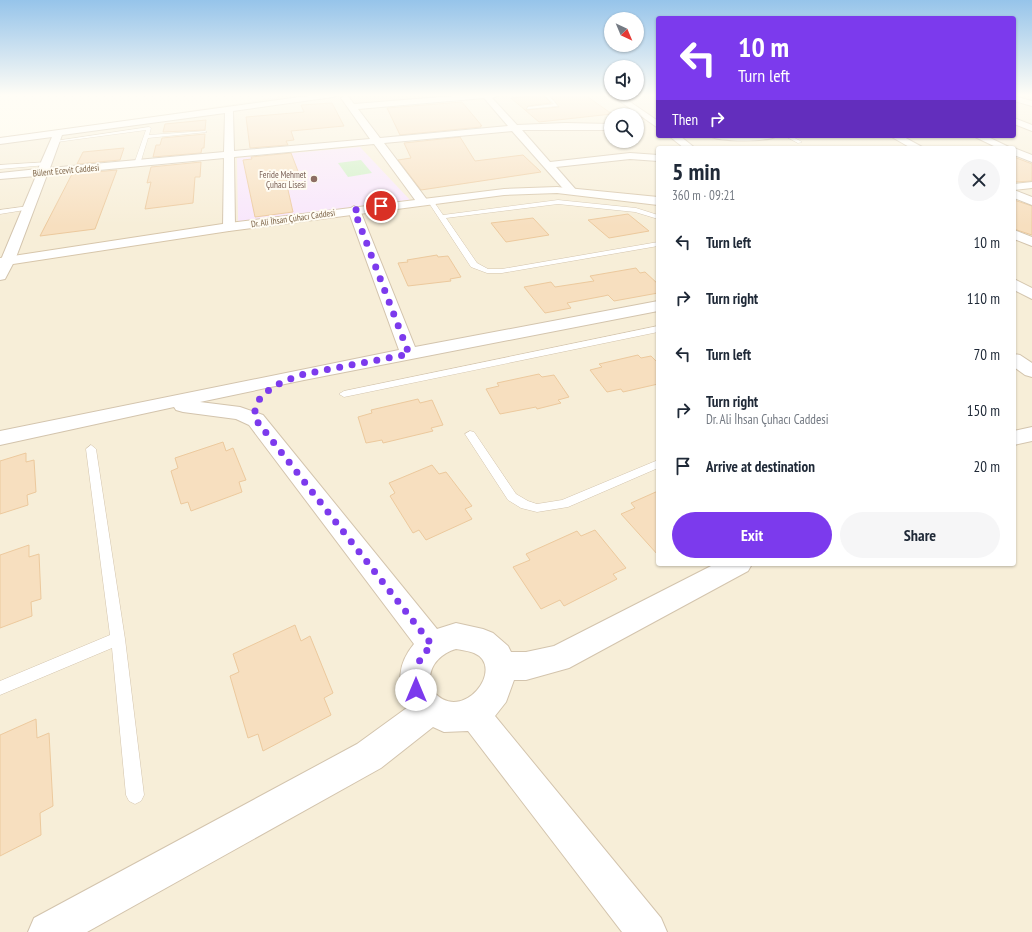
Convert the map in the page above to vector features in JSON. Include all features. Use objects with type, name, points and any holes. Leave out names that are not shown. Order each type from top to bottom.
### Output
[{"type":"street","points":[[0,141],[36,138]]},
{"type":"street","points":[[0,276],[4,261],[29,208],[57,138]]},
{"type":"street","points":[[228,138],[229,227]]},
{"type":"street","points":[[373,138],[426,200]]},
{"type":"street","name":"Bülent Ecevit Caddesi","points":[[0,176],[45,167],[138,164],[411,138]]},
{"type":"street","points":[[524,138],[571,190]]},
{"type":"street","points":[[677,138],[687,146]]},
{"type":"street","points":[[900,138],[915,146]]},
{"type":"street","points":[[984,138],[1001,146]]},
{"type":"street","points":[[1016,152],[1032,159]]},
{"type":"street","points":[[548,165],[630,156],[656,158]]},
{"type":"street","points":[[1016,187],[1032,185]]},
{"type":"street","name":"Dr. Ali İhsan Çuhacı Caddesi","points":[[4,261],[229,227],[426,200],[522,190],[571,190],[656,201]]},
{"type":"street","points":[[1016,195],[1032,201]]},
{"type":"street","points":[[354,210],[409,354]]},
{"type":"street","points":[[1016,235],[1032,242]]},
{"type":"street","points":[[1016,285],[1032,294]]},
{"type":"street","points":[[0,438],[304,374],[656,306]]},
{"type":"street","points":[[1016,361],[1032,370]]},
{"type":"street","points":[[256,420],[255,412],[263,396],[280,383],[304,374]]},
{"type":"street","points":[[138,408],[164,406],[202,407],[240,413],[256,420],[432,645]]},
{"type":"street","points":[[1016,438],[1032,434]]},
{"type":"street","points":[[500,666],[526,666],[560,658],[735,566]]},
{"type":"street","points":[[456,636],[468,636],[479,640],[489,646],[496,655],[500,666],[500,680],[496,694],[486,705],[473,713],[458,718],[443,716],[430,710],[421,701],[416,690],[414,677],[417,665],[423,654],[432,645],[443,639],[456,636]]},
{"type":"street","points":[[48,932],[369,756],[430,710]]},
{"type":"street","points":[[473,713],[647,932]]},
{"type":"lane","points":[[138,164],[147,138]]},
{"type":"lane","points":[[792,138],[800,142]]},
{"type":"lane","points":[[0,167],[45,167]]},
{"type":"lane","points":[[426,200],[442,217],[474,265],[486,271],[502,271],[656,244]]},
{"type":"lane","points":[[442,217],[558,202],[636,210],[656,216]]},
{"type":"lane","points":[[0,212],[29,208]]},
{"type":"lane","points":[[344,394],[656,329]]},
{"type":"lane","points":[[470,434],[512,497],[525,505],[537,508],[564,504],[656,465]]},
{"type":"lane","points":[[91,449],[118,639],[135,795]]},
{"type":"lane","points":[[0,688],[118,639]]},
{"type":"shaded area","points":[[0,138],[604,138],[604,148],[644,148],[644,138],[1032,138],[1032,932],[0,932]]},
{"type":"shaded area","name":"Feride Mehmet Çuhacı Lisesi","points":[[360,147],[410,200],[238,222],[237,158]]},
{"type":"green space","points":[[361,160],[372,173],[348,177],[338,163]]},
{"type":"building","points":[[162,138],[205,138],[204,148],[202,148],[201,153],[153,157],[156,145],[160,145]]},
{"type":"building","points":[[249,138],[293,138],[294,140],[286,141],[288,145],[250,148]]},
{"type":"building","points":[[461,138],[475,161],[523,155],[541,172],[421,190],[398,160],[411,158],[404,143]]},
{"type":"building","points":[[124,148],[120,160],[77,164],[83,152]]},
{"type":"building","points":[[291,153],[301,179],[286,181],[293,212],[255,217],[243,160],[252,159],[251,157]]},
{"type":"building","points":[[1016,158],[1032,164],[1032,181],[1016,182]]},
{"type":"building","points":[[201,162],[200,177],[195,177],[193,203],[145,209],[151,182],[147,183],[151,167]]},
{"type":"building","points":[[117,170],[95,229],[40,236],[72,174]]},
{"type":"building","points":[[1016,201],[1032,206],[1032,235],[1016,230]]},
{"type":"building","points":[[628,214],[649,231],[609,238],[588,220]]},
{"type":"building","points":[[533,218],[549,235],[506,242],[491,223]]},
{"type":"building","points":[[437,255],[438,257],[448,256],[461,277],[450,279],[451,281],[408,286],[398,263]]},
{"type":"building","points":[[636,268],[640,273],[645,272],[656,282],[656,293],[614,301],[608,295],[567,303],[571,308],[545,313],[524,287],[551,282],[555,287],[594,281],[590,276]]},
{"type":"building","points":[[638,355],[641,358],[651,356],[656,361],[656,384],[623,392],[621,389],[607,392],[590,370],[602,367],[599,364]]},
{"type":"building","points":[[539,374],[542,377],[554,375],[569,397],[558,400],[561,403],[537,409],[536,407],[500,414],[486,389],[499,386],[497,383]]},
{"type":"building","points":[[418,399],[420,403],[432,400],[443,425],[431,428],[433,431],[383,443],[382,440],[366,443],[358,417],[372,413],[371,410]]},
{"type":"building","points":[[223,442],[226,451],[233,448],[246,480],[239,482],[242,492],[191,511],[188,502],[181,504],[171,471],[178,468],[175,458]]},
{"type":"building","points":[[26,453],[26,462],[34,460],[36,492],[27,495],[28,505],[0,514],[0,461]]},
{"type":"building","points":[[432,465],[439,474],[446,472],[472,506],[465,509],[472,519],[426,540],[419,530],[413,533],[390,496],[395,493],[389,483]]},
{"type":"building","points":[[656,492],[656,553],[621,514],[635,508],[631,503]]},
{"type":"building","points":[[595,530],[626,568],[613,574],[617,579],[564,606],[560,600],[541,609],[513,567],[530,560],[526,554],[577,531],[581,536]]},
{"type":"building","points":[[29,545],[29,557],[39,554],[41,599],[31,602],[32,616],[0,628],[0,555]]},
{"type":"building","points":[[295,625],[301,641],[310,636],[333,693],[324,698],[331,715],[263,751],[258,734],[248,738],[230,676],[239,672],[233,654]]},
{"type":"building","points":[[36,719],[37,738],[49,733],[53,806],[40,813],[41,835],[0,856],[0,735]]},
{"type":"place","name":"Feride Mehmet Çuhacı Lisesi","points":[[314,179]]},
{"type":"route","points":[[381,206],[354,210],[409,354],[304,374],[291,378],[272,388],[263,396],[256,408],[255,416],[256,420],[432,645],[423,654],[417,665],[414,677],[416,690]]}]
